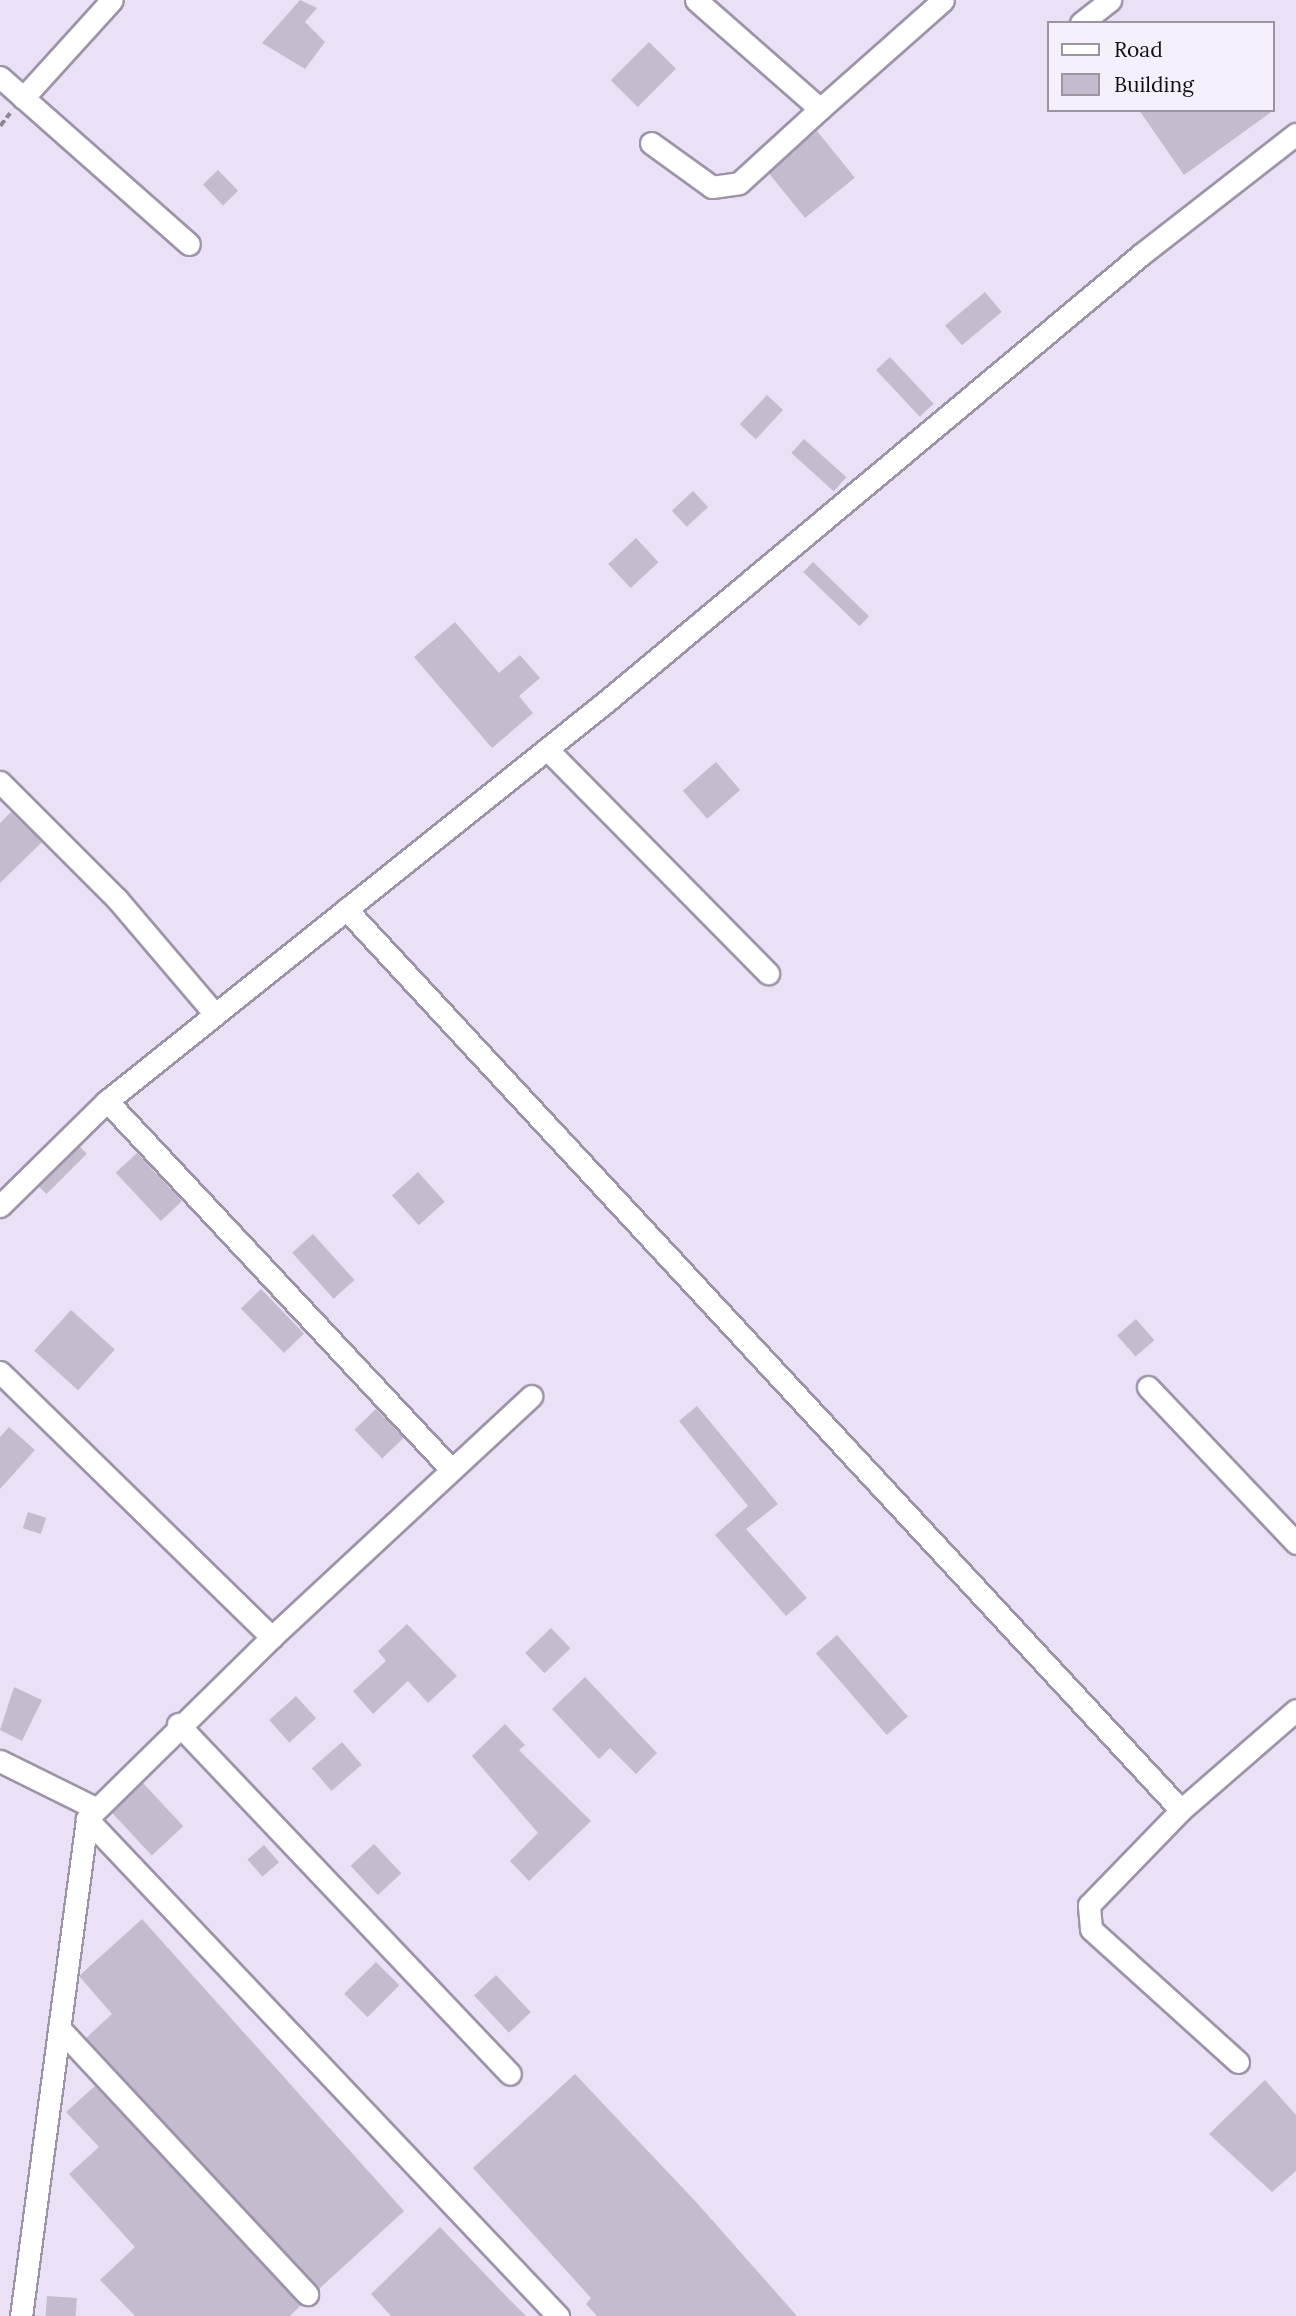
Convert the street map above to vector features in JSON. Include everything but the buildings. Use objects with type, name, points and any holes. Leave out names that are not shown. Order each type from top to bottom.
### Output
[{"type":"street","points":[[23,98],[112,0]]},
{"type":"street","points":[[696,0],[820,109]]},
{"type":"street","points":[[651,143],[712,187],[738,183],[943,0]]},
{"type":"street","points":[[1084,21],[1110,0]]},
{"type":"street","points":[[0,77],[188,244]]},
{"type":"street","points":[[0,1206],[107,1101],[547,749],[1143,253],[1296,134]]},
{"type":"street","points":[[547,749],[768,973]]},
{"type":"street","points":[[0,782],[117,899],[214,1013]]},
{"type":"street","points":[[346,909],[1181,1810]]},
{"type":"street","points":[[107,1101],[449,1467]]},
{"type":"street","points":[[0,1372],[272,1637]]},
{"type":"street","points":[[1148,1387],[1296,1543]]},
{"type":"street","points":[[21,2316],[90,1813],[178,1724],[449,1467],[531,1396]]},
{"type":"street","points":[[1238,2062],[1091,1929],[1087,1917],[1095,1893],[1181,1810],[1296,1710]]},
{"type":"street","points":[[178,1724],[510,2074]]},
{"type":"street","points":[[0,1761],[90,1813],[558,2316]]},
{"type":"street","points":[[59,2028],[307,2294]]}]
